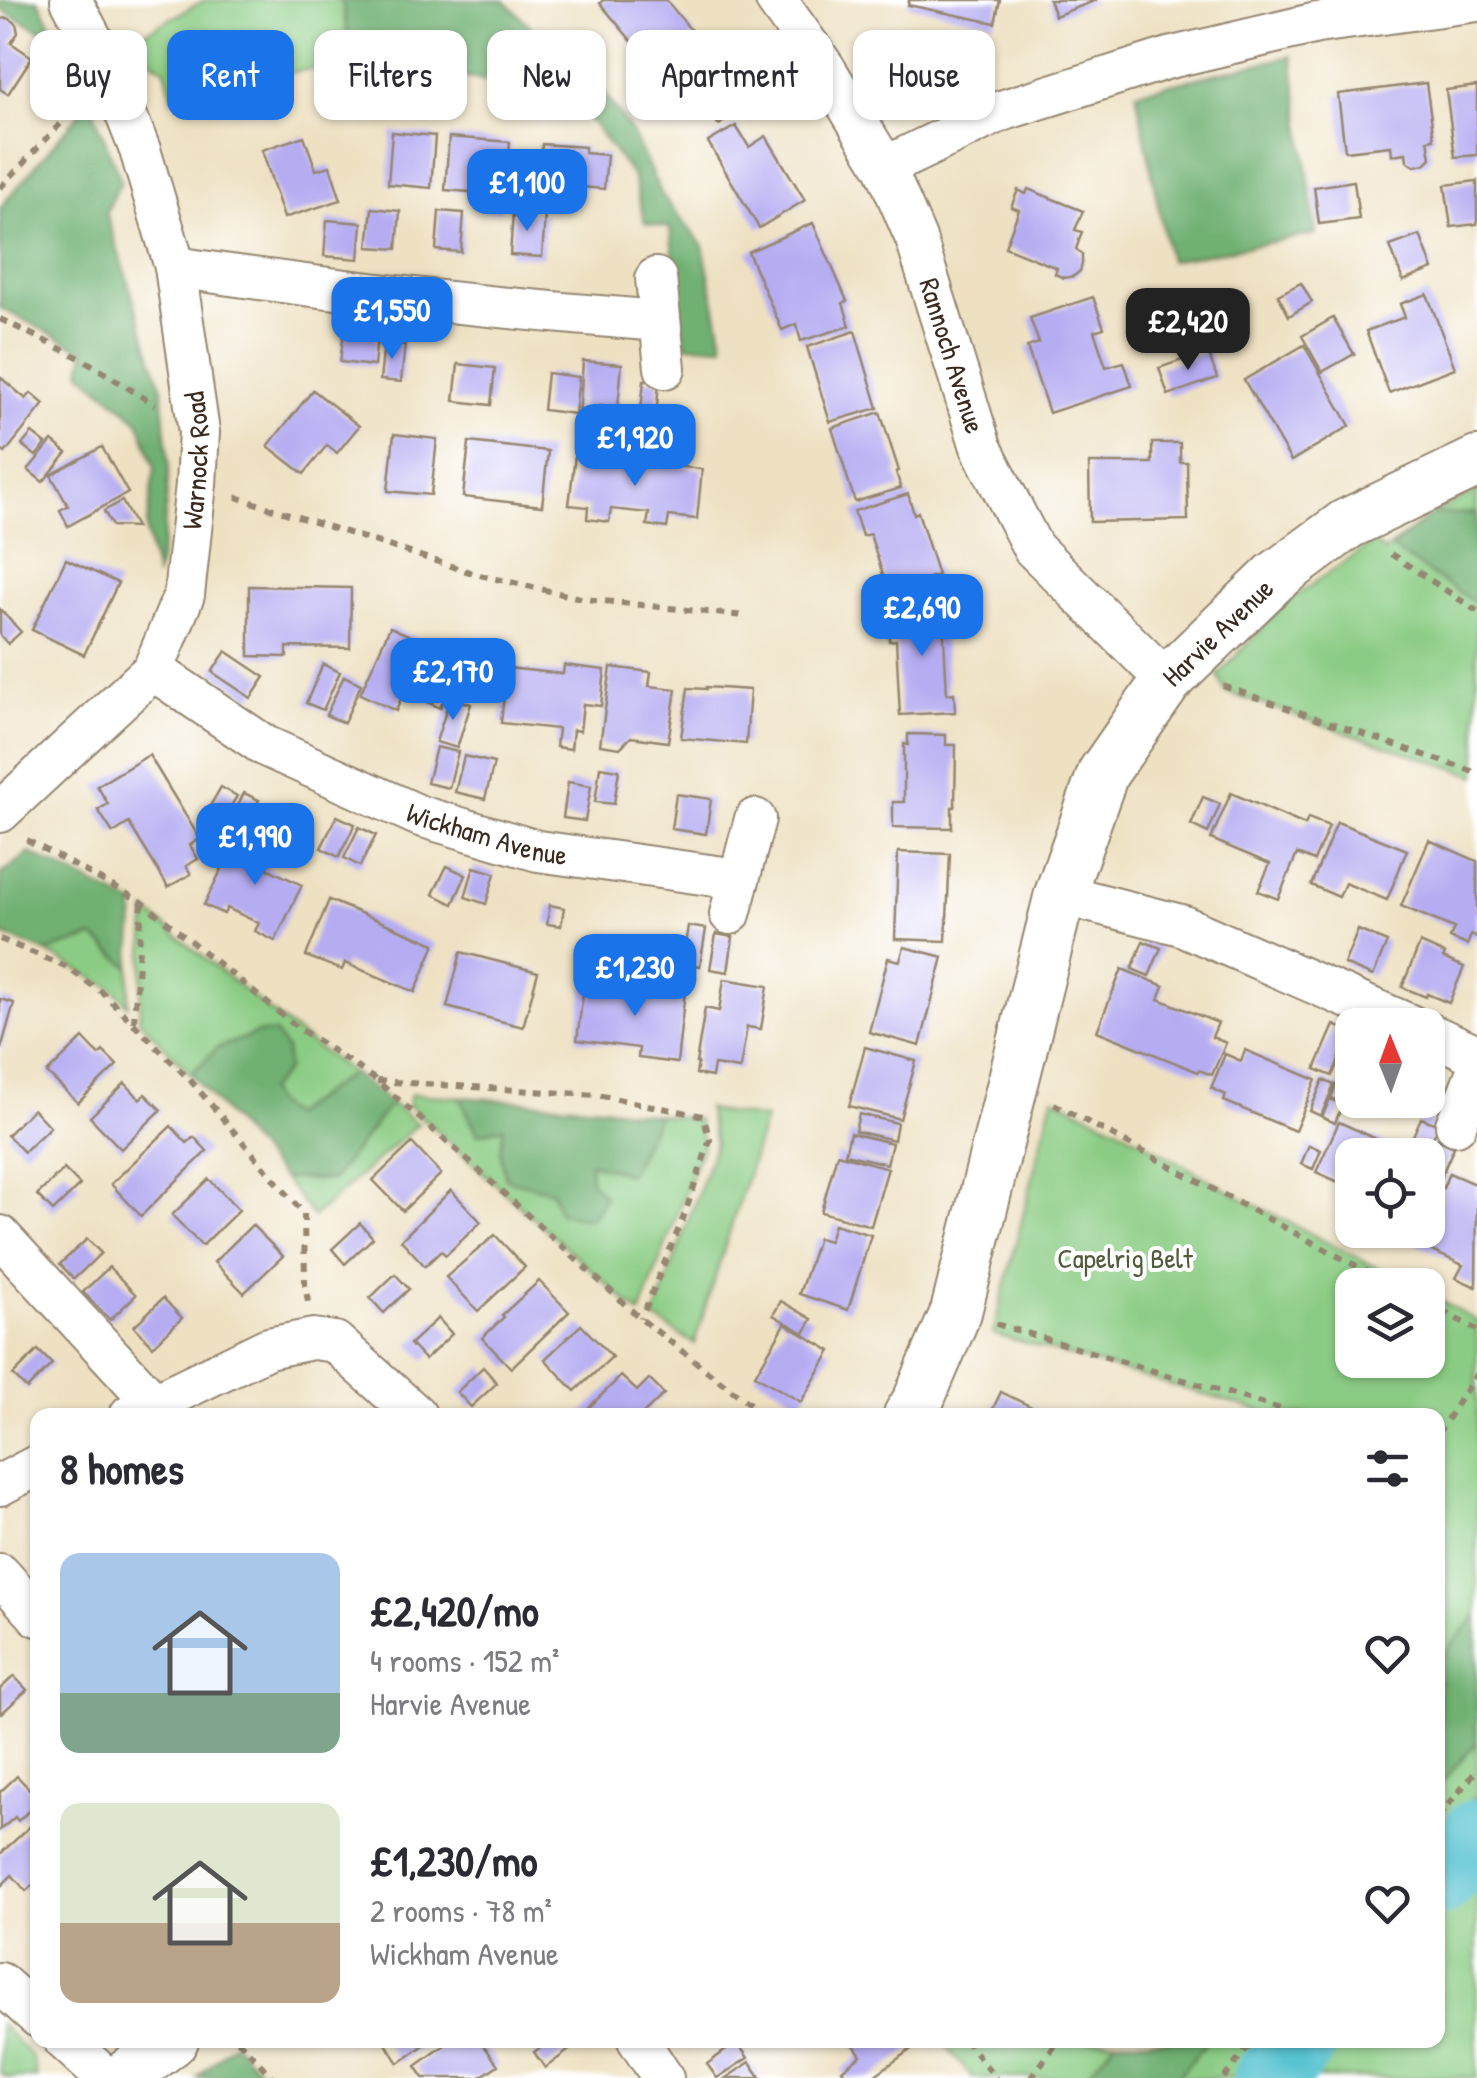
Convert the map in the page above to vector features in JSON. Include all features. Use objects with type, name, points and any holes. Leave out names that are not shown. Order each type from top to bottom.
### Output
[{"type":"street","name":"Warnock Road","points":[[71,0],[87,30]]},
{"type":"street","name":"Rannoch Avenue","points":[[776,0],[824,66],[886,167],[916,239],[981,447],[1033,548],[1174,673]]},
{"type":"street","points":[[886,167],[1001,111],[1336,10],[1477,1]]},
{"type":"street","name":"Warnock Road","points":[[10,823],[153,670],[184,596],[198,432],[175,267],[128,120]]},
{"type":"street","points":[[175,267],[525,311],[660,321]]},
{"type":"street","points":[[656,278],[665,368]]},
{"type":"street","name":"Harvie Avenue","points":[[914,1408],[956,1312],[1060,894],[1103,773],[1174,673],[1275,577],[1347,524],[1477,462]]},
{"type":"street","name":"Wickham Avenue","points":[[153,670],[265,746],[420,816],[538,850],[734,897],[754,819]]},
{"type":"street","points":[[1060,894],[1181,925],[1371,1008]]},
{"type":"street","points":[[1445,1040],[1477,1054]]},
{"type":"street","points":[[1456,1125],[1477,1072]]},
{"type":"street","points":[[0,1236],[142,1408],[268,1348],[314,1340],[335,1342],[408,1408]]},
{"type":"street","points":[[0,1485],[30,1469]]},
{"type":"street","points":[[0,1574],[30,1607]]},
{"type":"street","points":[[0,1983],[30,2009]]},
{"type":"street","points":[[73,2048],[106,2078]]},
{"type":"street","points":[[123,2078],[162,2048]]},
{"type":"street","points":[[643,2048],[664,2078]]},
{"type":"path","points":[[0,188],[64,120]]},
{"type":"path","points":[[0,319],[86,361],[198,432]]},
{"type":"path","points":[[196,484],[478,574],[584,599],[744,616]]},
{"type":"path","points":[[1347,524],[1477,612]]},
{"type":"path","points":[[1174,673],[1477,773]]},
{"type":"path","points":[[10,823],[31,843],[142,902],[297,1027],[376,1080],[642,1318],[755,1408]]},
{"type":"path","points":[[134,1022],[142,902]]},
{"type":"path","points":[[0,939],[65,966],[103,993],[190,1081],[304,1214],[305,1284],[314,1340]]},
{"type":"path","points":[[376,1080],[597,1095],[703,1116],[710,1140],[642,1318]]},
{"type":"path","points":[[1012,1082],[1360,1268]]},
{"type":"path","points":[[956,1312],[1278,1408]]},
{"type":"path","points":[[1445,1313],[1477,1330]]},
{"type":"path","points":[[1445,1421],[1477,1373]]},
{"type":"path","points":[[1445,1809],[1477,1770]]},
{"type":"path","points":[[245,2048],[273,2078]]},
{"type":"path","points":[[972,2048],[996,2078]]},
{"type":"path","points":[[1031,2078],[1053,2048]]},
{"type":"path","points":[[1224,2078],[1248,2048]]},
{"type":"green space","points":[[0,0],[38,0],[54,30],[39,30],[0,9]]},
{"type":"green space","points":[[205,0],[342,0],[347,30],[314,30],[314,68],[294,72],[294,30],[167,30],[167,76],[165,69],[147,57],[147,31]]},
{"type":"green space","points":[[342,0],[504,0],[534,30],[487,30],[487,81],[467,78],[467,30],[347,30]]},
{"type":"green space","points":[[1292,56],[1316,234],[1169,261],[1136,92]]},
{"type":"green space","points":[[606,96],[632,133],[662,195],[703,246],[724,346],[686,345],[670,228],[645,223],[633,177],[590,120],[606,120]]},
{"type":"green space","points":[[74,120],[97,120],[121,181],[106,213],[162,389],[169,466],[156,577],[146,530],[155,467],[139,421],[81,372],[85,351],[0,308],[0,208]]},
{"type":"green space","points":[[1477,491],[1477,776],[1225,692],[1218,675],[1287,602],[1374,542],[1384,552],[1432,514]]},
{"type":"green space","points":[[1477,513],[1477,604],[1391,548],[1432,514]]},
{"type":"green space","points":[[30,853],[135,905],[130,967],[93,937],[46,952],[0,934],[0,875]]},
{"type":"green space","points":[[147,911],[352,1073],[291,1115],[275,1104],[268,1091],[287,1069],[258,1033],[217,1048],[191,1074],[139,1020]]},
{"type":"green space","points":[[93,937],[130,967],[128,1005],[112,988],[46,952]]},
{"type":"green space","points":[[258,1033],[275,1033],[286,1049],[287,1069],[268,1091],[275,1104],[291,1115],[352,1073],[391,1103],[332,1180],[282,1178],[191,1074],[217,1048]]},
{"type":"green space","points":[[411,1094],[460,1097],[478,1134],[505,1126],[500,1151],[590,1181],[590,1162],[628,1174],[658,1115],[697,1119],[703,1144],[640,1314],[408,1105]]},
{"type":"green space","points":[[460,1097],[658,1115],[629,1174],[590,1163],[590,1181],[605,1197],[590,1219],[559,1213],[552,1191],[506,1179],[500,1151],[504,1127],[478,1134]]},
{"type":"green space","name":"Capelrig Belt","points":[[1053,1097],[1119,1128],[1238,1196],[1377,1268],[1335,1268],[1335,1378],[1445,1378],[1445,1303],[1477,1321],[1477,2078],[972,2078],[948,2048],[1445,2048],[1445,1408],[1251,1408],[993,1334]]},
{"type":"green space","points":[[391,1103],[418,1124],[313,1217],[283,1178],[332,1180]]},
{"type":"green space","points":[[707,1108],[765,1119],[694,1344],[654,1318],[715,1144]]},
{"type":"green space","points":[[1477,1615],[1477,1742],[1445,1778],[1445,1653]]},
{"type":"green space","points":[[1477,1794],[1477,1873],[1445,1907],[1445,1833]]},
{"type":"green space","points":[[0,2023],[32,2057],[37,2078],[8,2078],[0,2072]]},
{"type":"green space","points":[[229,2048],[239,2048],[267,2078],[197,2078]]},
{"type":"green space","points":[[1109,2048],[1202,2048],[1176,2078],[1084,2078]]},
{"type":"green space","points":[[1266,2048],[1314,2048],[1286,2078],[1242,2078]]},
{"type":"building","points":[[666,0],[691,30],[626,30],[626,34],[600,3]]},
{"type":"building","points":[[909,0],[1000,0],[995,23],[908,5]]},
{"type":"building","points":[[1049,0],[1097,0],[1055,16]]},
{"type":"building","points":[[0,19],[16,23],[18,33],[11,43],[30,56],[8,94],[0,89]]},
{"type":"building","points":[[1426,83],[1434,139],[1428,140],[1431,158],[1425,164],[1415,166],[1407,161],[1406,153],[1392,155],[1391,146],[1345,151],[1338,94]]},
{"type":"building","points":[[1477,86],[1477,155],[1455,157],[1446,90]]},
{"type":"building","points":[[736,126],[749,147],[766,136],[805,200],[759,228],[708,142]]},
{"type":"building","points":[[392,132],[435,136],[431,188],[388,184]]},
{"type":"building","points":[[304,136],[316,170],[330,166],[341,200],[284,218],[262,150]]},
{"type":"building","points":[[449,137],[510,142],[501,212],[480,210],[482,193],[445,190]]},
{"type":"building","points":[[542,144],[585,147],[585,153],[607,155],[604,189],[582,187],[581,201],[538,197]]},
{"type":"building","points":[[1354,181],[1359,219],[1319,224],[1314,187]]},
{"type":"building","points":[[1477,181],[1477,224],[1451,227],[1445,185]]},
{"type":"building","points":[[1028,189],[1083,211],[1075,230],[1082,232],[1076,249],[1082,255],[1082,264],[1074,276],[1064,278],[1055,274],[1057,268],[1005,247],[1019,210],[1011,207],[1018,190],[1026,194]]},
{"type":"building","points":[[372,208],[400,211],[397,249],[368,247]]},
{"type":"building","points":[[439,211],[464,213],[461,252],[436,250]]},
{"type":"building","points":[[513,212],[545,214],[542,257],[510,255]]},
{"type":"building","points":[[327,220],[362,223],[359,259],[324,256]]},
{"type":"building","points":[[813,223],[847,301],[843,303],[850,326],[801,341],[796,324],[782,330],[748,252]]},
{"type":"building","points":[[1420,235],[1433,269],[1403,281],[1390,246]]},
{"type":"building","points":[[1301,283],[1312,302],[1289,316],[1278,295]]},
{"type":"building","points":[[1427,294],[1455,368],[1389,393],[1366,331],[1405,317],[1400,304]]},
{"type":"building","points":[[1093,297],[1104,328],[1094,331],[1106,367],[1124,362],[1132,386],[1049,413],[1027,347],[1039,343],[1030,318]]},
{"type":"building","points":[[1333,318],[1354,354],[1322,372],[1302,336]]},
{"type":"building","points":[[345,323],[378,327],[374,366],[340,362]]},
{"type":"building","points":[[855,331],[878,408],[830,422],[807,347]]},
{"type":"building","points":[[384,343],[405,345],[401,382],[380,380]]},
{"type":"building","points":[[1304,345],[1350,426],[1291,461],[1244,380]]},
{"type":"building","points":[[1208,351],[1217,378],[1168,395],[1159,368]]},
{"type":"building","points":[[583,361],[622,364],[618,407],[600,406],[598,432],[578,431]]},
{"type":"building","points":[[458,364],[495,368],[491,405],[454,401]]},
{"type":"building","points":[[547,373],[579,377],[575,414],[543,410]]},
{"type":"building","points":[[0,377],[26,399],[31,393],[44,404],[5,453],[0,449]]},
{"type":"building","points":[[644,380],[659,381],[654,443],[638,441]]},
{"type":"building","points":[[313,390],[359,426],[337,453],[327,445],[304,474],[268,446]]},
{"type":"building","points":[[880,412],[901,488],[855,502],[832,428]]},
{"type":"building","points":[[32,433],[46,444],[36,456],[22,445]]},
{"type":"building","points":[[394,434],[437,439],[431,495],[388,491]]},
{"type":"building","points":[[52,441],[67,453],[43,482],[28,470]]},
{"type":"building","points":[[469,442],[548,451],[542,506],[463,497]]},
{"type":"building","points":[[1152,443],[1180,443],[1180,462],[1187,462],[1188,520],[1090,522],[1089,463],[1152,463]]},
{"type":"building","points":[[102,447],[128,493],[68,526],[60,510],[68,506],[51,475]]},
{"type":"building","points":[[575,455],[702,469],[697,519],[669,516],[667,528],[647,525],[649,513],[611,509],[609,522],[587,519],[588,507],[569,505]]},
{"type":"building","points":[[908,494],[914,514],[918,512],[938,575],[888,591],[870,534],[862,536],[854,511]]},
{"type":"building","points":[[122,501],[136,527],[112,526],[104,511]]},
{"type":"building","points":[[66,559],[118,583],[84,655],[32,630]]},
{"type":"building","points":[[249,586],[351,588],[350,648],[287,647],[287,657],[249,656]]},
{"type":"building","points":[[942,600],[947,694],[954,693],[955,712],[900,715],[896,640],[889,641],[889,632],[896,632],[895,603]]},
{"type":"building","points":[[0,609],[21,632],[8,644],[0,635]]},
{"type":"building","points":[[390,627],[462,659],[440,708],[404,691],[396,711],[360,694]]},
{"type":"building","points":[[226,651],[265,677],[251,698],[212,672]]},
{"type":"building","points":[[323,664],[340,672],[323,710],[306,703]]},
{"type":"building","points":[[564,665],[605,670],[601,706],[583,704],[580,731],[573,730],[571,749],[556,747],[558,729],[501,723],[507,668],[563,674]]},
{"type":"building","points":[[611,667],[651,672],[649,686],[676,689],[668,742],[631,737],[620,748],[600,745]]},
{"type":"building","points":[[344,676],[361,684],[344,723],[326,715]]},
{"type":"building","points":[[688,688],[750,690],[746,744],[681,738]]},
{"type":"building","points":[[450,698],[471,704],[457,748],[436,742]]},
{"type":"building","points":[[908,734],[946,735],[946,745],[956,745],[952,828],[893,827],[893,802],[904,802],[904,744],[908,745]]},
{"type":"building","points":[[436,747],[458,752],[449,788],[427,783]]},
{"type":"building","points":[[149,755],[200,839],[190,845],[198,859],[186,866],[191,874],[168,887],[129,823],[113,833],[98,810],[108,804],[97,786]]},
{"type":"building","points":[[464,756],[494,763],[485,799],[455,792]]},
{"type":"building","points":[[600,767],[619,770],[614,804],[595,802]]},
{"type":"building","points":[[568,782],[591,786],[585,821],[563,818]]},
{"type":"building","points":[[221,787],[237,796],[219,827],[203,818]]},
{"type":"building","points":[[244,793],[259,800],[242,836],[226,828]]},
{"type":"building","points":[[1231,793],[1305,825],[1308,818],[1329,826],[1314,861],[1297,854],[1278,899],[1258,891],[1270,864],[1211,839]]},
{"type":"building","points":[[676,794],[711,799],[706,834],[671,829]]},
{"type":"building","points":[[1203,797],[1220,804],[1208,833],[1191,825]]},
{"type":"building","points":[[337,816],[355,824],[339,857],[321,848]]},
{"type":"building","points":[[1337,822],[1407,850],[1387,900],[1345,883],[1339,897],[1311,885]]},
{"type":"building","points":[[359,827],[376,835],[360,866],[344,858]]},
{"type":"building","points":[[253,832],[278,844],[266,868],[302,885],[275,941],[255,931],[259,923],[227,908],[224,914],[204,905],[231,850],[241,856]]},
{"type":"building","points":[[1429,840],[1477,861],[1477,938],[1471,935],[1467,945],[1450,938],[1454,928],[1401,906]]},
{"type":"building","points":[[898,852],[950,854],[946,941],[895,939]]},
{"type":"building","points":[[447,866],[466,875],[453,904],[433,894]]},
{"type":"building","points":[[474,867],[495,873],[486,904],[465,897]]},
{"type":"building","points":[[329,900],[435,944],[415,992],[345,963],[342,970],[306,956]]},
{"type":"building","points":[[550,905],[564,908],[561,926],[547,924]]},
{"type":"building","points":[[688,926],[706,929],[700,966],[682,963]]},
{"type":"building","points":[[1358,930],[1387,942],[1373,976],[1344,964]]},
{"type":"building","points":[[716,934],[733,937],[728,972],[710,969]]},
{"type":"building","points":[[1143,941],[1161,948],[1149,976],[1132,969]]},
{"type":"building","points":[[1420,943],[1464,967],[1449,1003],[1402,987]]},
{"type":"building","points":[[904,947],[943,957],[920,1046],[869,1032],[888,958],[900,961]]},
{"type":"building","points":[[461,952],[538,972],[523,1027],[447,1007]]},
{"type":"building","points":[[1122,969],[1164,986],[1159,999],[1218,1023],[1212,1037],[1226,1043],[1212,1075],[1097,1031]]},
{"type":"building","points":[[659,978],[686,982],[677,1063],[638,1058],[639,1048],[577,1040],[584,985],[657,994]]},
{"type":"building","points":[[724,979],[768,986],[761,1029],[747,1027],[740,1069],[714,1065],[712,1077],[696,1074],[705,1008],[719,1011]]},
{"type":"building","points":[[0,999],[14,1003],[1,1049],[0,1049]]},
{"type":"building","points":[[1334,1025],[1335,1025],[1332,1076],[1315,1069]]},
{"type":"building","points":[[83,1038],[99,1055],[103,1051],[117,1065],[78,1103],[47,1073]]},
{"type":"building","points":[[865,1047],[916,1061],[900,1119],[849,1106]]},
{"type":"building","points":[[1245,1050],[1316,1080],[1295,1131],[1224,1101],[1226,1095],[1211,1088],[1225,1054],[1241,1061]]},
{"type":"building","points":[[1323,1080],[1334,1085],[1321,1116],[1310,1111]]},
{"type":"building","points":[[125,1083],[140,1099],[145,1094],[161,1110],[121,1149],[90,1117]]},
{"type":"building","points":[[1330,1099],[1335,1102],[1335,1123],[1322,1117]]},
{"type":"building","points":[[33,1109],[50,1127],[24,1152],[7,1135]]},
{"type":"building","points":[[859,1114],[897,1123],[894,1140],[855,1131]]},
{"type":"building","points":[[1421,1118],[1439,1125],[1433,1138],[1412,1138]]},
{"type":"building","points":[[1339,1122],[1374,1138],[1335,1138],[1335,1180],[1316,1172]]},
{"type":"building","points":[[171,1126],[187,1143],[194,1137],[207,1151],[141,1216],[111,1184]]},
{"type":"building","points":[[850,1133],[892,1143],[887,1164],[845,1154]]},
{"type":"building","points":[[412,1143],[441,1174],[403,1211],[373,1180]]},
{"type":"building","points":[[1445,1143],[1454,1147],[1445,1167]]},
{"type":"building","points":[[1309,1145],[1321,1150],[1313,1169],[1301,1164]]},
{"type":"building","points":[[837,1154],[888,1168],[871,1226],[821,1212]]},
{"type":"building","points":[[64,1169],[80,1185],[53,1211],[37,1195]]},
{"type":"building","points":[[1449,1173],[1477,1185],[1476,1287],[1456,1278],[1463,1265],[1425,1248],[1445,1248],[1445,1183]]},
{"type":"building","points":[[209,1179],[239,1210],[202,1246],[172,1215]]},
{"type":"building","points":[[451,1190],[481,1222],[446,1255],[441,1251],[425,1266],[401,1240]]},
{"type":"building","points":[[360,1223],[373,1238],[345,1264],[332,1249]]},
{"type":"building","points":[[834,1224],[871,1235],[848,1310],[799,1294],[818,1238],[829,1241]]},
{"type":"building","points":[[252,1225],[283,1256],[244,1293],[214,1262]]},
{"type":"building","points":[[495,1235],[525,1267],[478,1311],[446,1277]]},
{"type":"building","points":[[87,1239],[101,1253],[74,1279],[60,1264]]},
{"type":"building","points":[[109,1267],[136,1295],[110,1320],[83,1292]]},
{"type":"building","points":[[395,1274],[409,1289],[384,1313],[370,1298]]},
{"type":"building","points":[[539,1281],[569,1312],[511,1368],[482,1338]]},
{"type":"building","points":[[163,1298],[182,1318],[153,1346],[134,1326]]},
{"type":"building","points":[[781,1301],[812,1319],[804,1333],[773,1315]]},
{"type":"building","points":[[438,1318],[452,1334],[425,1360],[410,1344]]},
{"type":"building","points":[[785,1324],[831,1351],[801,1402],[755,1375]]},
{"type":"building","points":[[581,1325],[612,1357],[575,1391],[545,1359]]},
{"type":"building","points":[[38,1350],[52,1364],[27,1389],[13,1375]]},
{"type":"building","points":[[483,1367],[497,1383],[471,1407],[457,1392]]},
{"type":"building","points":[[621,1376],[637,1391],[649,1379],[664,1394],[649,1408],[588,1408]]},
{"type":"building","points":[[1001,1392],[1034,1408],[993,1408]]},
{"type":"building","points":[[14,1676],[27,1690],[2,1713],[0,1689]]},
{"type":"building","points":[[17,1776],[30,1790],[30,1810],[0,1830],[0,1792]]},
{"type":"building","points":[[30,1826],[30,1887],[26,1891],[12,1875],[0,1887],[0,1854]]},
{"type":"building","points":[[389,2048],[420,2048],[399,2063]]},
{"type":"building","points":[[441,2048],[486,2048],[498,2065],[479,2078],[424,2078],[416,2066]]},
{"type":"building","points":[[540,2048],[572,2048],[545,2068],[534,2052]]},
{"type":"building","points":[[729,2048],[741,2048],[748,2058],[717,2078],[707,2064]]},
{"type":"building","points":[[856,2048],[913,2048],[871,2078],[848,2078],[842,2070],[861,2055]]},
{"type":"building","points":[[750,2062],[761,2078],[726,2078]]},
{"type":"waterway","points":[[1445,1873],[1477,1835]]},
{"type":"waterway","points":[[1270,2078],[1295,2048]]}]
